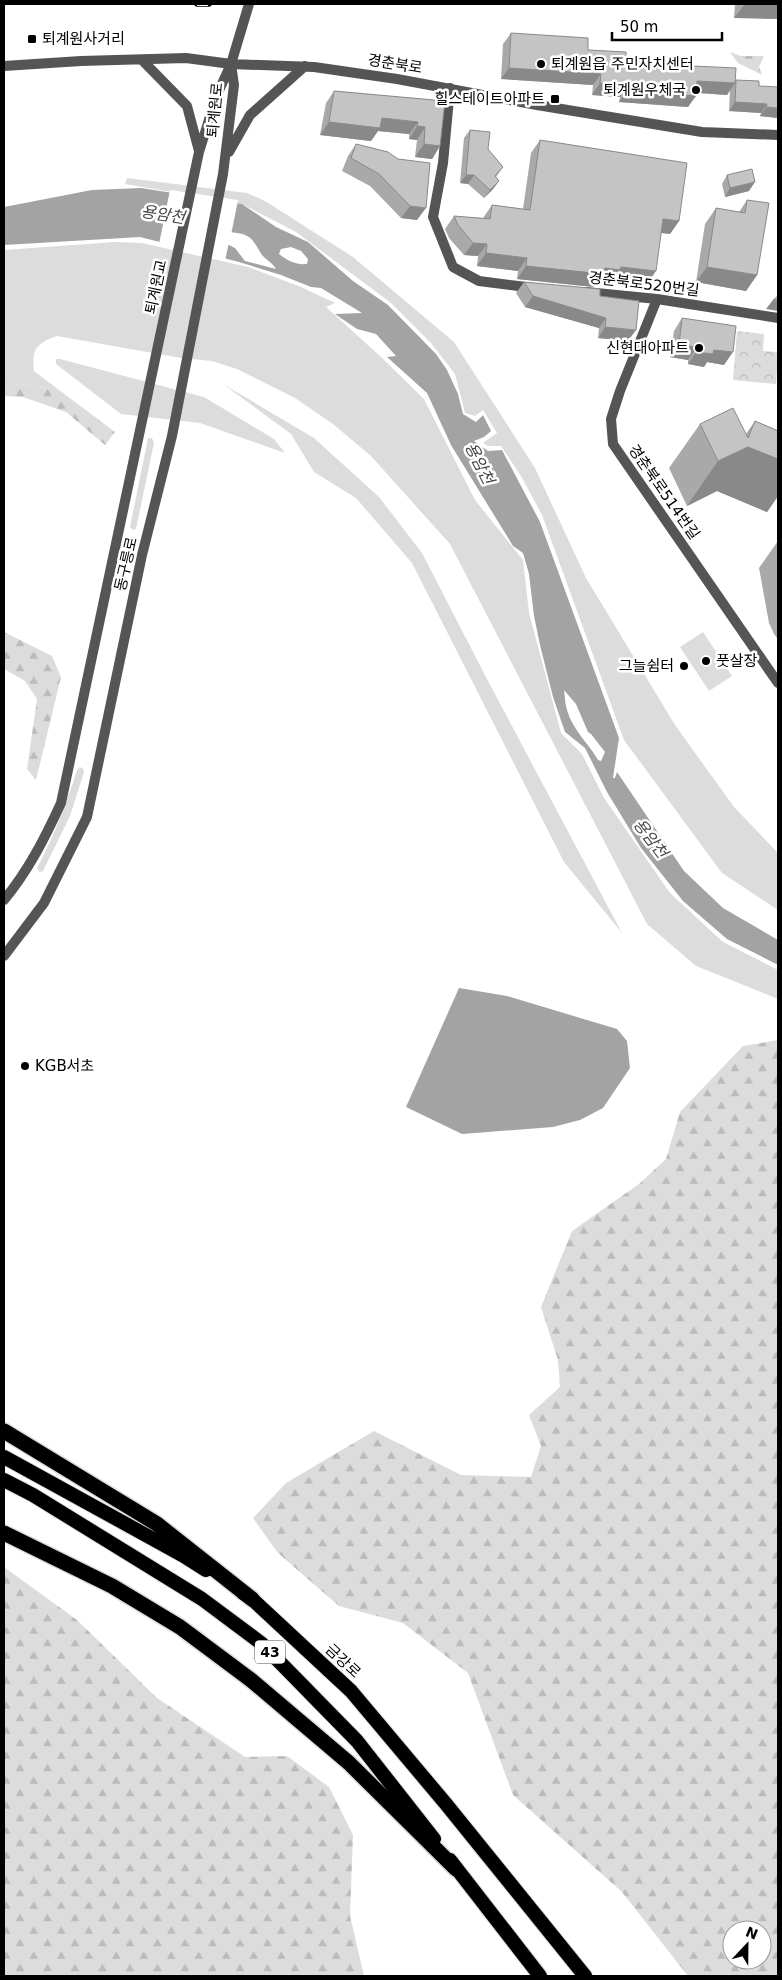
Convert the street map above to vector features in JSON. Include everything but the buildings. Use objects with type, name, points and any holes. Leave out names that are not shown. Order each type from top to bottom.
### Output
[{"type":"highway","points":[[4,1431],[157,1524],[252,1599]]},
{"type":"highway","name":"금강로","points":[[4,1457],[184,1556],[252,1599],[351,1691],[446,1804],[585,1976]]},
{"type":"highway","points":[[4,1480],[32,1495]]},
{"type":"highway","name":"43","points":[[4,1486],[32,1495],[202,1599],[261,1643],[357,1741],[540,1976]]},
{"type":"highway","points":[[4,1533],[112,1586],[180,1627],[251,1680],[349,1763],[456,1868]]},
{"type":"street","name":"퇴계원로","points":[[199,152],[216,96],[231,64],[249,4]]},
{"type":"street","name":"경춘북로","points":[[4,66],[81,61],[186,58],[231,64],[305,66],[450,88],[537,105],[702,132],[778,135]]},
{"type":"street","points":[[142,60],[187,106],[199,152]]},
{"type":"street","name":"퇴계원로","points":[[226,157],[234,85],[231,64]]},
{"type":"street","points":[[226,157],[250,115],[305,66]]},
{"type":"street","points":[[450,88],[444,163],[433,217],[453,267],[479,280],[541,288]]},
{"type":"street","name":"퇴계원교","points":[[142,428],[199,152]]},
{"type":"street","name":"동구릉로","points":[[4,956],[44,903],[87,817],[142,555],[172,436],[226,157]]},
{"type":"street","name":"경춘북로520번길","points":[[580,292],[657,299],[778,318]]},
{"type":"street","name":"경춘북로514번길","points":[[657,299],[617,400],[612,419],[613,444],[778,683]]},
{"type":"street","name":"동구릉로","points":[[4,900],[17,884],[45,838],[62,803],[142,428]]},
{"type":"green space","points":[[730,52],[741,56],[764,56],[759,67],[762,75],[738,63]]},
{"type":"green space","points":[[127,178],[247,193],[265,201],[353,257],[454,342],[535,468],[586,578],[675,725],[734,807],[778,853],[778,910],[722,873],[624,740],[542,515],[521,476],[501,446],[488,446],[483,443],[497,433],[483,410],[475,416],[465,413],[455,374],[431,343],[391,303],[296,232],[242,204],[125,184]]},
{"type":"green space","points":[[115,242],[142,243],[248,267],[301,287],[335,303],[326,307],[424,399],[475,500],[523,560],[529,613],[561,733],[582,754],[604,798],[670,893],[723,942],[778,970],[778,999],[696,966],[647,924],[450,544],[371,456],[333,424],[295,398],[237,369],[212,361],[181,358],[57,336],[36,348],[34,371],[59,390],[4,383],[4,250]]},
{"type":"green space","points":[[737,331],[764,334],[763,351],[778,352],[776,384],[733,380]]},
{"type":"green space","points":[[56,359],[204,397],[274,439],[285,453],[200,423],[121,414],[56,364]]},
{"type":"green space","points":[[4,383],[59,390],[115,432],[105,445],[66,412],[23,397],[4,396]]},
{"type":"green space","points":[[223,384],[314,438],[379,497],[422,553],[622,933],[564,862],[412,563],[356,498],[314,472],[291,434]]},
{"type":"green space","points":[[148,438],[152,438],[154,443],[136,529],[133,530],[130,527]]},
{"type":"green space","points":[[4,632],[52,656],[61,677],[36,780],[27,769],[37,699],[25,681],[4,669]]},
{"type":"green space","name":"풋살장","points":[[703,632],[732,676],[709,691],[680,647]]},
{"type":"green space","points":[[80,767],[84,772],[70,816],[43,871],[40,872],[37,868],[64,808],[77,770]]},
{"type":"green space","points":[[778,1040],[778,1976],[688,1976],[622,1892],[513,1795],[468,1673],[403,1623],[339,1606],[278,1553],[253,1518],[286,1483],[374,1431],[461,1475],[531,1477],[541,1446],[529,1415],[560,1387],[558,1360],[541,1307],[572,1231],[639,1184],[666,1159],[680,1112],[743,1046]]},
{"type":"green space","points":[[4,1567],[77,1620],[157,1698],[245,1757],[287,1756],[329,1787],[353,1835],[350,1916],[364,1976],[4,1976]]},
{"type":"water","name":"용암천","points":[[141,188],[242,204],[276,227],[308,242],[353,281],[388,305],[436,354],[447,370],[458,394],[463,414],[476,422],[483,415],[491,431],[484,437],[474,441],[488,451],[502,450],[540,522],[619,738],[613,778],[615,778],[617,772],[684,871],[723,908],[778,940],[778,965],[727,939],[683,901],[641,848],[607,792],[585,748],[565,732],[553,697],[540,645],[529,574],[523,553],[513,546],[451,445],[427,393],[387,357],[396,356],[376,334],[357,329],[335,314],[362,313],[321,288],[311,287],[239,262],[140,237],[4,245],[4,207],[92,190]],"holes":[[[229,232],[246,235],[250,238],[262,255],[276,269],[245,261],[235,248],[225,243]],[[291,247],[301,251],[308,259],[307,264],[296,263],[286,259],[279,254],[281,249]],[[564,690],[576,704],[588,732],[605,752],[601,761],[598,760],[573,724],[566,708]]]},
{"type":"water","points":[[459,988],[507,996],[617,1029],[627,1041],[630,1068],[603,1108],[580,1120],[553,1127],[462,1134],[406,1107]]},
{"type":"pier","points":[[170,190],[238,200],[231,235],[227,238],[229,242],[225,261],[159,244]]},
{"type":"railway","points":[[197,4],[209,4]]},
{"type":"place","name":"퇴계원사거리","points":[[32,39]]},
{"type":"place","name":"퇴계원읍 주민자치센터","points":[[541,64]]},
{"type":"place","name":"퇴계원우체국","points":[[696,90]]},
{"type":"place","name":"힐스테이트아파트","points":[[555,99]]},
{"type":"place","name":"신현대아파트","points":[[699,348]]},
{"type":"place","name":"풋살장","points":[[706,661]]},
{"type":"place","name":"그늘쉼터","points":[[684,666]]},
{"type":"place","name":"KGB서초","points":[[25,1066]]}]
